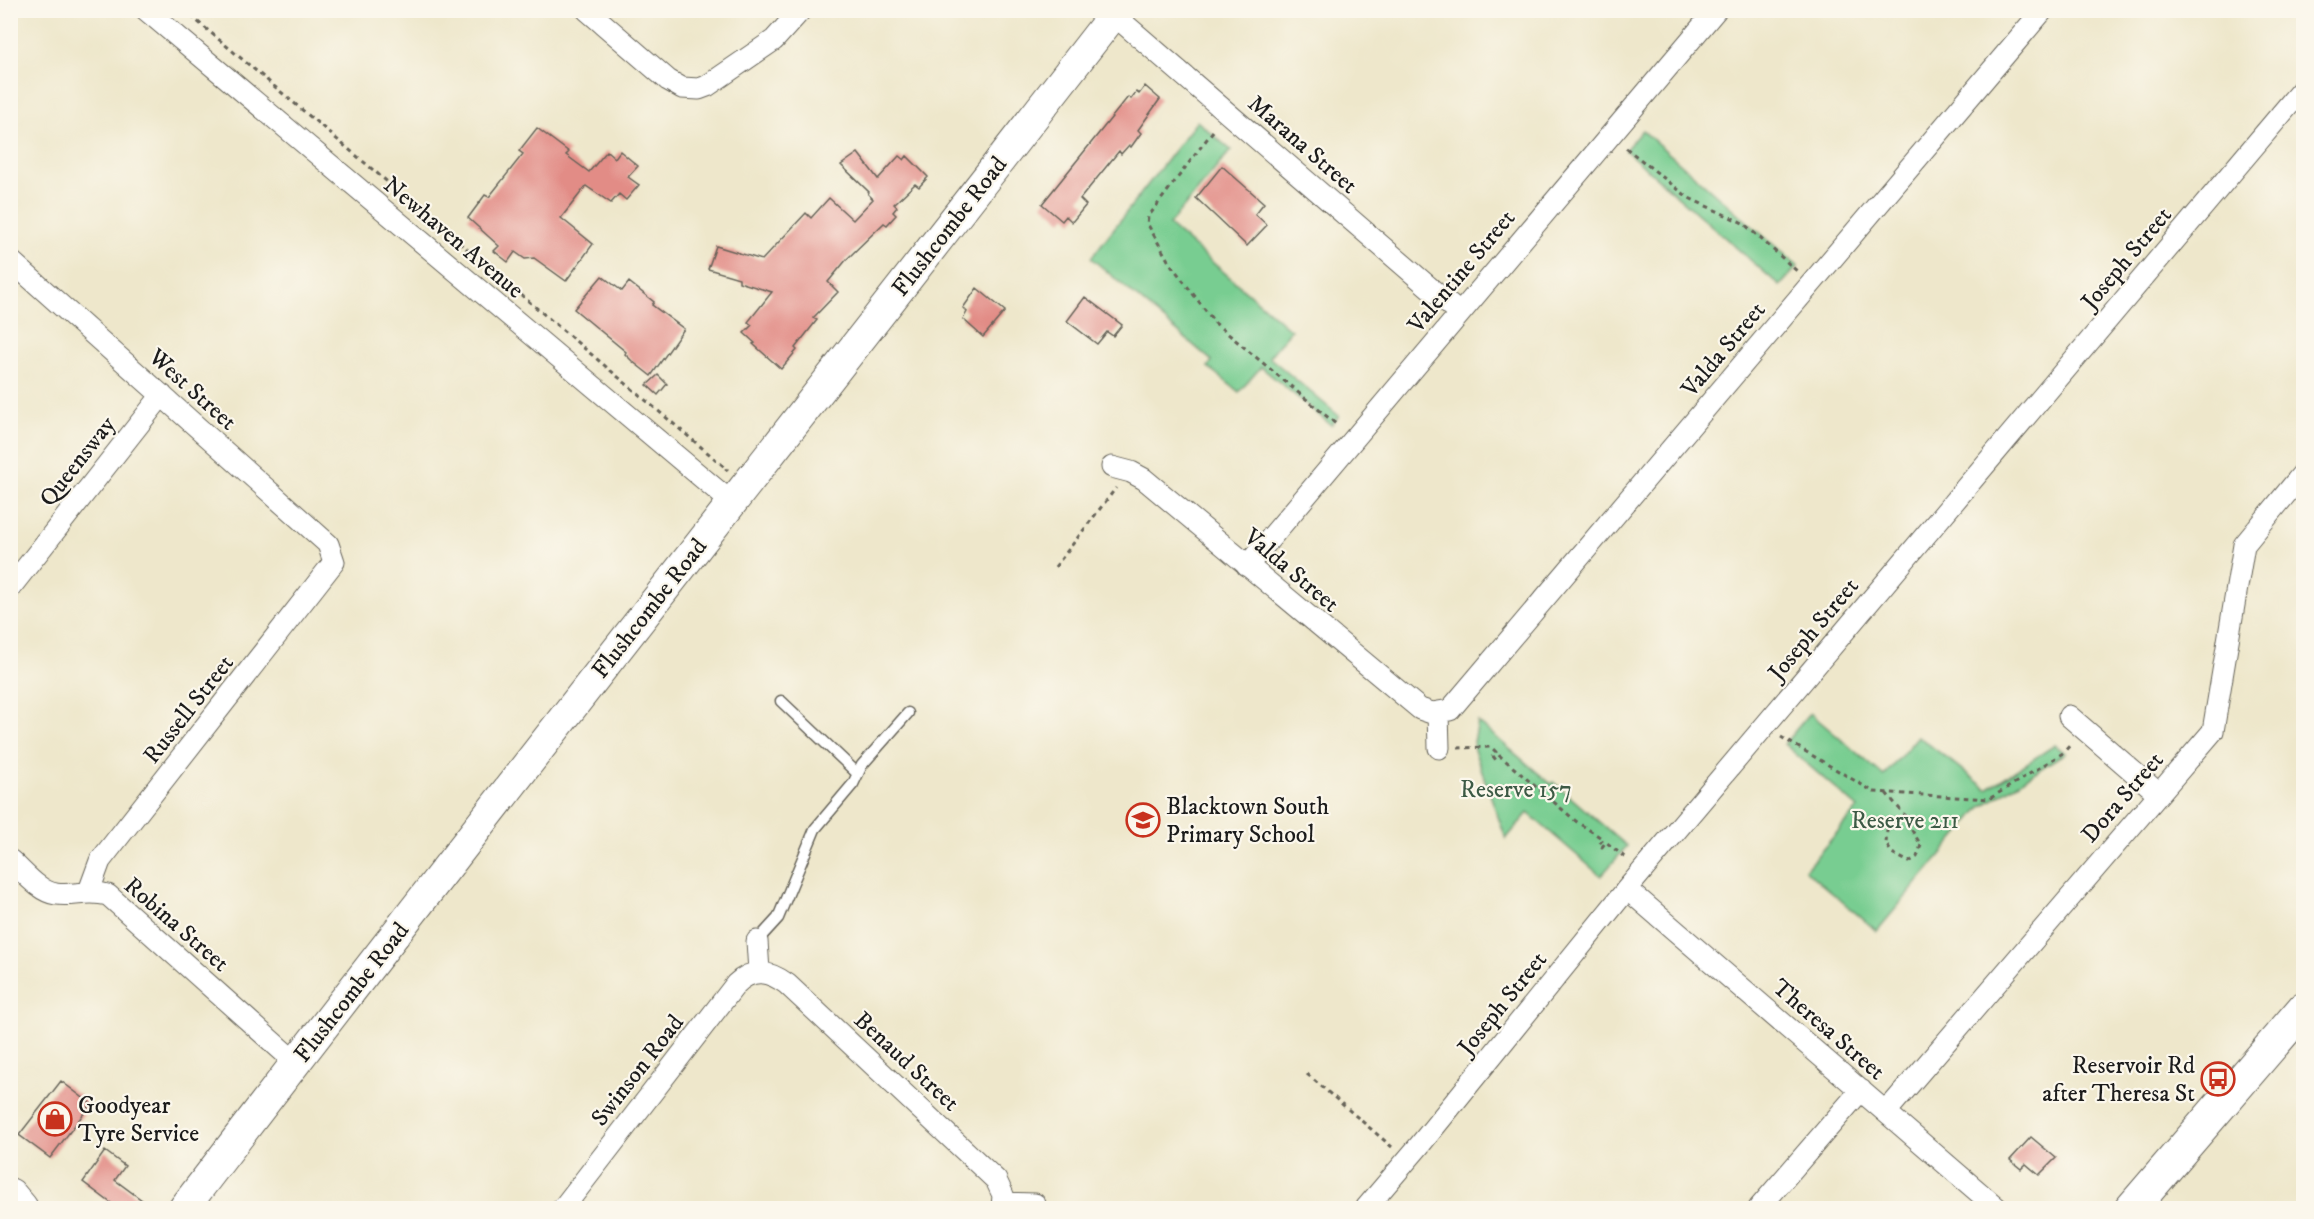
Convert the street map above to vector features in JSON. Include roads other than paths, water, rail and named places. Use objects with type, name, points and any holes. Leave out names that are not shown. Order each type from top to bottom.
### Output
[{"type":"main road","points":[[2132,1209],[2304,1008]]},
{"type":"main road","points":[[10,1196],[21,1209]]},
{"type":"street","name":"Newhaven Avenue","points":[[146,10],[731,502]]},
{"type":"street","points":[[587,10],[668,80],[682,88],[691,89],[707,86],[765,47],[801,10]]},
{"type":"street","name":"Valentine Street","points":[[1247,566],[1716,10]]},
{"type":"street","name":"Valda Street","points":[[1118,469],[1144,479],[1420,709],[1438,713],[1450,710],[2043,10]]},
{"type":"street","name":"Flushcombe Road","points":[[184,1209],[731,502],[1115,13]]},
{"type":"street","name":"Marana Street","points":[[1115,13],[1459,313]]},
{"type":"street","name":"Joseph Street","points":[[1366,1209],[1627,890],[2304,87]]},
{"type":"street","name":"West Street","points":[[10,260],[328,544],[334,562]]},
{"type":"street","name":"Queensway","points":[[10,588],[162,395]]},
{"type":"street","name":"Dora Street","points":[[1886,1112],[2210,735],[2215,726],[2245,542],[2304,472]]},
{"type":"street","name":"Russell Street","points":[[89,891],[100,861],[334,562]]},
{"type":"street","points":[[1438,713],[1439,748]]},
{"type":"street","points":[[2077,722],[2159,794]]},
{"type":"street","name":"Robina Street","points":[[10,860],[47,892],[60,895],[89,891],[108,895],[117,901],[296,1063]]},
{"type":"street","name":"Theresa Street","points":[[1627,890],[1997,1209]]},
{"type":"street","points":[[756,941],[759,971]]},
{"type":"street","name":"Benaud Street","points":[[759,971],[787,984],[996,1180],[1001,1188],[1003,1206]]},
{"type":"street","name":"Swinson Road","points":[[563,1209],[736,984],[744,977],[759,971]]},
{"type":"street","points":[[1759,1209],[1861,1090]]},
{"type":"street","points":[[1003,1206],[1035,1204]]},
{"type":"lane","points":[[781,701],[858,774]]},
{"type":"lane","points":[[756,941],[778,918],[815,830],[853,784],[862,765],[908,713]]},
{"type":"place","name":"Blacktown South Primary School","points":[[1143,820]]},
{"type":"place","name":"Reservoir Rd after Theresa St","points":[[2218,1079]]},
{"type":"place","name":"Goodyear Tyre Service","points":[[55,1119]]},
{"type":"park label","name":"Reserve 157","points":[[1516,789]]},
{"type":"park label","name":"Reserve 211","points":[[1905,820]]}]
